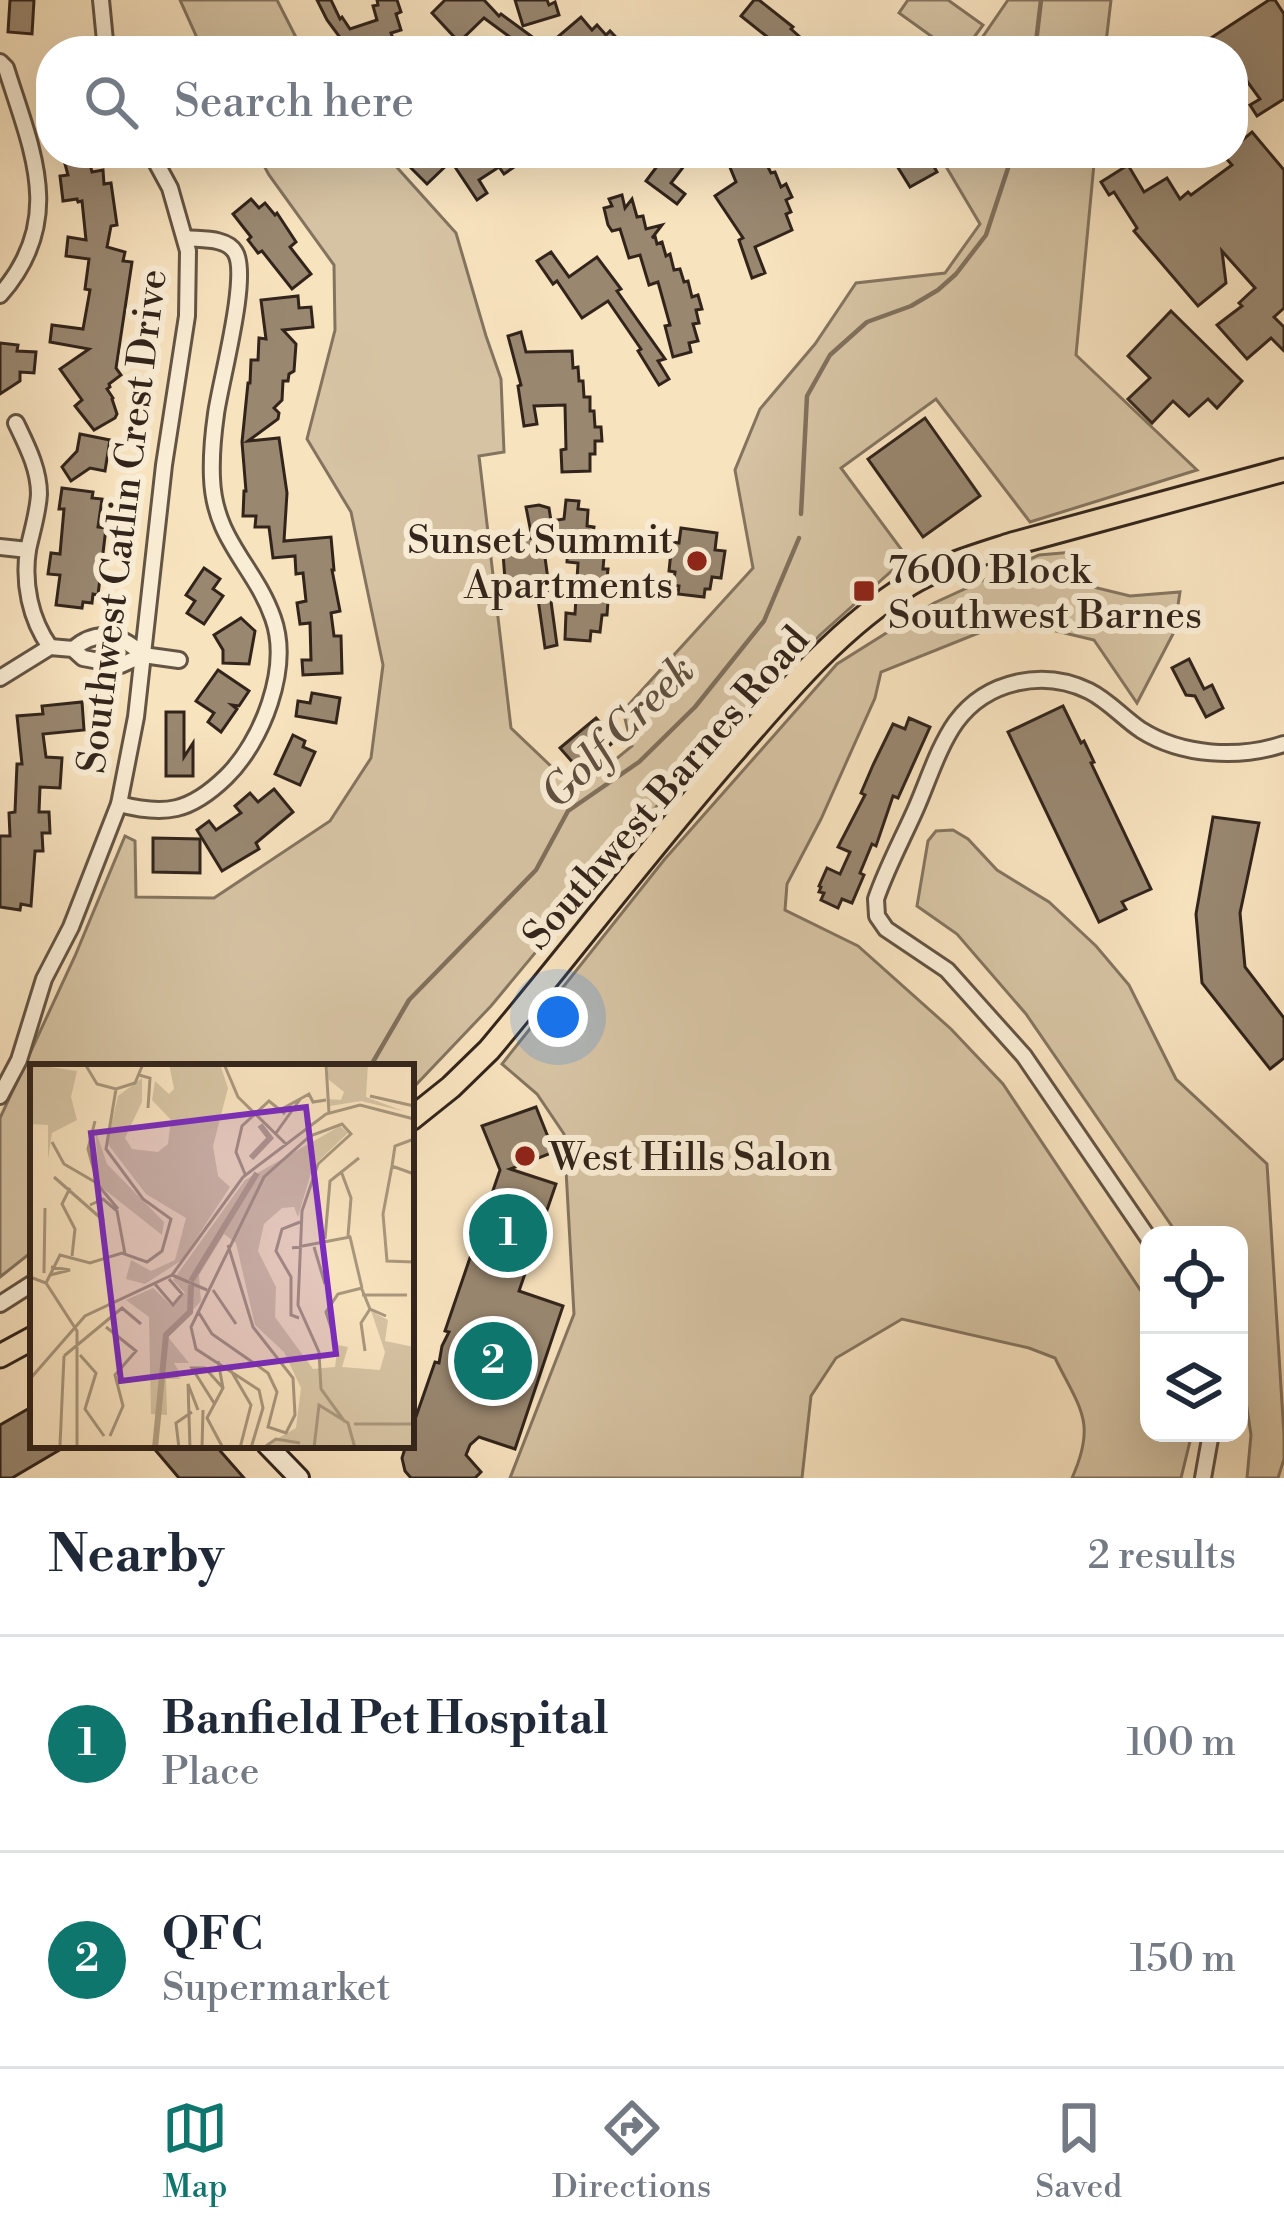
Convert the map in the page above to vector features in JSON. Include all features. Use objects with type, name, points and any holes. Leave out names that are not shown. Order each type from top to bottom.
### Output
[{"type":"main road","name":"Southwest Barnes Road","points":[[414,1117],[489,1050],[702,788],[856,623],[920,578],[969,558],[1284,470]]},
{"type":"main road","points":[[0,1356],[30,1340]]},
{"type":"main road","points":[[270,1448],[299,1478]]},
{"type":"street","points":[[100,0],[104,36]]},
{"type":"street","points":[[0,62],[6,68],[33,157],[39,202],[31,250],[0,296]]},
{"type":"street","name":"Southwest Catlin Crest Drive","points":[[0,1096],[19,1060],[44,979],[71,927],[118,804],[136,717],[164,465],[187,316],[188,250],[170,188],[159,168]]},
{"type":"street","points":[[118,804],[148,812],[179,810],[229,775],[268,707],[278,654],[274,621],[259,587],[225,535],[212,487],[216,413],[235,314],[239,264],[227,244],[184,238]]},
{"type":"street","points":[[16,424],[34,464],[39,491],[26,589],[40,633],[50,647]]},
{"type":"street","points":[[0,548],[28,550]]},
{"type":"street","points":[[73,649],[87,637],[98,636],[125,640],[143,655],[179,660]]},
{"type":"street","points":[[0,678],[50,647],[73,649],[83,658],[122,665],[143,655]]},
{"type":"street","points":[[1140,1226],[1024,1056],[947,970],[886,929],[877,916],[876,899],[951,730],[972,704],[1018,682],[1068,682],[1115,707],[1140,729],[1188,750],[1238,752],[1284,744]]},
{"type":"street","points":[[0,1304],[30,1285]]},
{"type":"street","points":[[1203,1478],[1209,1442]]},
{"type":"shaded area","points":[[180,0],[277,0],[295,36],[196,36]]},
{"type":"shaded area","points":[[908,0],[948,0],[983,25],[975,36],[931,36],[899,13]]},
{"type":"shaded area","points":[[1008,0],[1111,0],[1107,36],[983,36]]},
{"type":"shaded area","points":[[265,168],[398,168],[456,233],[501,379],[504,452],[479,456],[511,728],[577,791],[632,746],[623,711],[753,568],[735,470],[760,409],[815,344],[856,283],[945,273],[980,224],[947,168],[1094,168],[1076,355],[1197,470],[1030,522],[936,399],[841,468],[907,557],[820,635],[657,806],[491,1006],[414,1087],[414,1064],[30,1064],[30,1253],[0,1277],[0,1118],[125,836],[135,841],[136,897],[214,898],[330,821],[371,758],[383,665],[351,512],[307,439],[335,330],[334,265]]},
{"type":"shaded area","points":[[1073,552],[1089,586],[1130,596],[1180,592],[1174,632],[1137,703],[1094,640],[1031,625],[986,630],[881,672],[875,698],[787,884],[785,910],[858,946],[951,1029],[1003,1084],[1140,1290],[1140,1442],[1190,1442],[1181,1478],[1072,1478],[1084,1429],[1078,1404],[1055,1358],[902,1319],[836,1358],[811,1396],[802,1478],[510,1478],[574,1314],[564,1134],[537,1094],[502,1064],[664,860],[837,664],[934,603],[1039,555]]},
{"type":"shaded area","points":[[953,830],[968,839],[997,870],[1049,902],[1096,946],[1129,985],[1176,1079],[1267,1164],[1284,1435],[1278,1478],[1247,1478],[1251,1435],[1248,1226],[1172,1226],[1026,1014],[957,934],[917,906],[928,841],[936,831]]},
{"type":"building","points":[[10,0],[34,0],[32,34],[8,32]]},
{"type":"building","points":[[317,0],[331,0],[350,29],[377,20],[373,6],[378,5],[377,0],[397,0],[401,30],[392,36],[339,36]]},
{"type":"building","points":[[445,0],[484,0],[531,36],[509,36],[484,18],[465,36],[453,36],[432,13]]},
{"type":"building","points":[[515,0],[555,2],[559,15],[523,26]]},
{"type":"building","points":[[759,0],[799,36],[766,36],[741,16]]},
{"type":"building","points":[[1275,0],[1284,14],[1284,99],[1257,116],[1250,105],[1260,99],[1248,83],[1248,36],[1214,36]]},
{"type":"building","points":[[581,17],[592,30],[597,25],[606,35],[610,31],[615,36],[559,36]]},
{"type":"building","points":[[1252,132],[1284,170],[1284,308],[1274,317],[1284,327],[1284,351],[1271,338],[1247,359],[1217,325],[1242,306],[1239,303],[1255,288],[1222,251],[1226,283],[1198,306],[1134,231],[1137,228],[1114,192],[1109,195],[1101,182],[1130,168],[1144,192],[1167,178],[1180,199],[1228,168],[1248,168],[1248,135]]},
{"type":"building","points":[[66,168],[103,170],[104,184],[111,183],[117,225],[111,226],[107,247],[125,252],[123,261],[132,262],[116,368],[121,375],[107,389],[117,414],[94,430],[75,406],[82,400],[60,369],[89,349],[50,342],[52,325],[83,329],[90,290],[85,289],[89,259],[66,256],[68,237],[86,240],[82,201],[63,201],[60,176],[68,175]]},
{"type":"building","points":[[411,168],[444,168],[427,184]]},
{"type":"building","points":[[456,168],[497,168],[479,180],[487,193],[477,200]]},
{"type":"building","points":[[656,168],[682,168],[671,183],[685,194],[677,204],[646,181]]},
{"type":"building","points":[[730,168],[768,168],[792,197],[786,200],[791,212],[786,214],[792,230],[755,247],[765,273],[752,278],[739,240],[743,238],[715,196],[736,182]]},
{"type":"building","points":[[898,168],[935,168],[937,172],[910,187]]},
{"type":"building","points":[[622,195],[625,208],[632,199],[646,229],[662,225],[652,238],[657,244],[662,242],[674,270],[680,269],[684,282],[688,281],[692,297],[698,295],[702,309],[696,310],[699,323],[693,324],[698,341],[689,343],[691,352],[673,357],[658,282],[649,285],[640,255],[629,258],[620,229],[612,231],[608,225],[604,208],[612,206],[609,199]]},
{"type":"building","points":[[251,199],[259,208],[265,203],[277,213],[296,242],[290,247],[311,274],[292,289],[262,251],[258,253],[233,214]]},
{"type":"building","points":[[551,252],[569,277],[597,257],[665,359],[658,361],[669,379],[659,385],[608,301],[582,318],[537,261]]},
{"type":"building","points":[[298,296],[299,308],[311,307],[313,327],[283,330],[296,344],[294,371],[283,381],[282,400],[274,408],[278,419],[248,441],[279,438],[287,493],[284,541],[331,537],[340,611],[331,613],[334,636],[341,636],[342,673],[303,675],[302,660],[311,660],[310,623],[300,624],[297,603],[306,601],[303,573],[296,574],[295,556],[273,558],[269,527],[255,527],[256,516],[243,516],[242,442],[248,383],[251,360],[258,360],[259,338],[266,339],[261,300]]},
{"type":"building","points":[[1171,311],[1242,381],[1217,408],[1208,399],[1189,416],[1173,401],[1152,423],[1128,399],[1150,378],[1128,356]]},
{"type":"building","points":[[521,332],[526,352],[572,351],[573,368],[578,367],[584,397],[590,397],[595,427],[601,427],[602,441],[595,441],[590,471],[562,472],[565,405],[534,406],[537,424],[524,426],[521,385],[508,336]]},
{"type":"building","points":[[0,343],[18,345],[17,351],[36,352],[34,373],[20,372],[20,381],[0,394]]},
{"type":"building","points":[[925,418],[980,496],[923,537],[868,459]]},
{"type":"building","points":[[80,434],[110,440],[105,471],[90,468],[71,481],[62,467],[77,451]]},
{"type":"building","points":[[62,488],[93,492],[92,498],[102,499],[98,527],[106,528],[98,595],[93,594],[92,603],[83,602],[82,608],[56,605],[60,575],[48,574],[51,553],[60,554]]},
{"type":"building","points":[[566,500],[579,501],[578,509],[588,510],[587,526],[594,527],[592,540],[599,540],[597,557],[604,557],[603,569],[608,569],[606,587],[615,589],[607,615],[602,615],[600,632],[591,631],[590,641],[565,639],[566,613],[575,614],[578,563],[567,562],[568,539],[543,543],[557,645],[545,648],[535,578],[505,580],[502,540],[532,538],[526,507],[549,508],[551,521],[564,519]]},
{"type":"building","name":"Sunset Summit Apartments","points":[[681,528],[717,533],[715,550],[725,551],[721,578],[712,577],[704,597],[678,594],[679,586],[673,585],[675,572],[669,571],[672,542],[679,543]]},
{"type":"building","points":[[204,568],[220,579],[213,589],[223,596],[204,624],[187,613],[195,601],[186,595]]},
{"type":"building","points":[[241,618],[255,631],[249,664],[223,663],[223,650],[214,635]]},
{"type":"building","points":[[1189,659],[1204,689],[1212,685],[1223,708],[1206,717],[1195,696],[1186,695],[1172,668]]},
{"type":"building","points":[[218,670],[249,691],[239,706],[232,705],[237,709],[221,732],[208,722],[214,713],[196,701]]},
{"type":"building","points":[[312,693],[340,698],[336,723],[296,716],[298,701],[310,703]]},
{"type":"building","points":[[82,702],[84,730],[43,734],[46,757],[62,758],[60,788],[40,787],[39,812],[49,812],[50,833],[42,833],[43,851],[35,851],[31,906],[21,904],[20,910],[0,907],[0,836],[10,836],[17,764],[22,764],[17,716],[43,714],[42,706]]},
{"type":"building","points":[[1063,706],[1081,743],[1084,741],[1151,889],[1122,902],[1126,909],[1099,922],[1008,732]]},
{"type":"building","points":[[166,712],[184,712],[184,757],[193,743],[193,776],[166,776]]},
{"type":"building","points":[[596,718],[608,731],[603,735],[611,744],[586,766],[581,760],[575,765],[560,748]]},
{"type":"building","points":[[909,718],[930,727],[898,798],[893,796],[852,903],[842,899],[838,908],[821,900],[824,893],[819,886],[827,868],[840,874],[850,852],[838,847],[865,795],[861,793],[873,765],[893,724],[905,729]]},
{"type":"building","points":[[293,735],[315,752],[300,785],[275,774]]},
{"type":"building","points":[[274,789],[293,812],[256,843],[259,849],[222,871],[197,830],[209,821],[216,830],[241,813],[235,806],[250,793],[258,802]]},
{"type":"building","points":[[1213,817],[1259,823],[1240,913],[1245,967],[1284,1018],[1284,1058],[1270,1069],[1202,983],[1196,914]]},
{"type":"building","points":[[153,838],[200,839],[200,873],[153,872]]},
{"type":"building","points":[[536,1107],[554,1152],[510,1169],[556,1184],[519,1291],[563,1306],[515,1449],[479,1437],[466,1455],[481,1472],[475,1478],[411,1478],[402,1458],[405,1448],[414,1448],[414,1422],[435,1362],[439,1363],[449,1332],[445,1331],[500,1170],[482,1126]]},
{"type":"building","points":[[30,1408],[30,1448],[63,1448],[12,1478],[0,1478],[0,1425]]},
{"type":"building","points":[[154,1448],[218,1448],[244,1478],[179,1478]]},
{"type":"waterway","name":"Golf Creek","points":[[1037,36],[1041,0]]},
{"type":"waterway","name":"Golf Creek","points":[[801,514],[807,396],[830,355],[867,322],[911,306],[956,274],[986,235],[1008,168]]},
{"type":"waterway","name":"Golf Creek","points":[[372,1064],[409,1000],[536,870],[568,811],[639,762],[695,707],[764,621],[799,538]]},
{"type":"place","name":"Sunset Summit Apartments","points":[[697,561]]},
{"type":"place","name":"7600 Block Southwest Barnes","points":[[864,591]]},
{"type":"place","name":"West Hills Salon","points":[[525,1156]]},
{"type":"place","name":"Banfield Pet Hospital","points":[[508,1233]]},
{"type":"place","name":"QFC","points":[[493,1361]]}]
